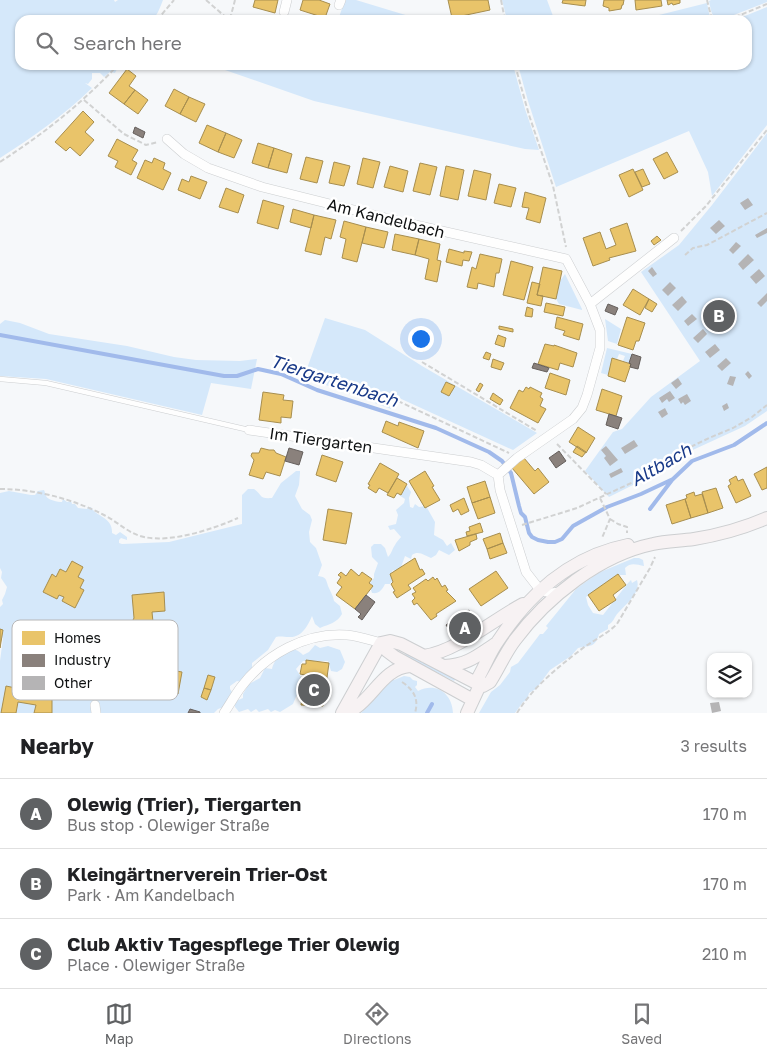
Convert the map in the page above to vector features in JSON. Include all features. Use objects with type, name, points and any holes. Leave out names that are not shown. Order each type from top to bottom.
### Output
[{"type":"main road","points":[[466,713],[480,685],[478,678],[497,642],[529,600],[540,590],[578,564],[606,550],[632,544],[657,544],[694,539],[726,532],[767,518]]},
{"type":"main road","points":[[343,713],[381,643],[396,642],[483,686],[490,682],[516,638],[561,592],[582,575],[616,556],[657,544]]},
{"type":"main road","points":[[424,656],[439,653],[453,647],[529,600]]},
{"type":"main road","points":[[444,666],[470,661],[497,642]]},
{"type":"main road","points":[[381,643],[387,651],[410,666],[473,700]]},
{"type":"main road","points":[[343,713],[353,709],[388,676],[400,668],[410,666]]},
{"type":"street","points":[[284,12],[287,0]]},
{"type":"street","name":"Am Kandelbach","points":[[168,139],[176,148],[194,161],[253,184],[402,222],[562,258],[569,262]]},
{"type":"street","points":[[590,304],[674,238]]},
{"type":"street","points":[[561,592],[550,593],[540,590],[532,581],[523,564],[500,490],[504,469],[517,458],[550,439],[579,413],[587,395],[600,342],[598,324],[569,262]]},
{"type":"street","name":"Im Tiergarten","points":[[249,430],[471,462],[504,469]]},
{"type":"street","points":[[224,713],[241,687],[260,667],[273,656],[292,645],[323,636],[335,635],[356,637],[381,643]]},
{"type":"lane","name":"Im Tiergarten","points":[[0,379],[46,383],[249,430]]},
{"type":"path","points":[[161,15],[174,0]]},
{"type":"path","points":[[206,0],[223,15]]},
{"type":"path","points":[[230,15],[235,0]]},
{"type":"path","points":[[501,0],[504,15]]},
{"type":"path","points":[[707,0],[711,15]]},
{"type":"path","points":[[740,15],[767,4]]},
{"type":"path","points":[[0,162],[52,126],[84,100],[113,70]]},
{"type":"path","points":[[516,70],[555,194],[569,262]]},
{"type":"path","points":[[84,100],[124,134],[146,145],[168,139]]},
{"type":"path","points":[[674,238],[706,206],[767,130]]},
{"type":"path","points":[[685,254],[693,248],[707,245],[767,213]]},
{"type":"path","points":[[422,362],[550,439],[606,494]]},
{"type":"path","points":[[398,401],[503,449],[517,458]]},
{"type":"path","points":[[524,524],[577,508],[652,473],[675,455],[746,421],[767,405]]},
{"type":"path","points":[[0,489],[26,490],[80,505],[106,516],[135,534],[147,538],[164,538],[187,534],[218,527],[238,518]]},
{"type":"path","points":[[600,498],[610,519],[627,528],[627,533]]},
{"type":"path","points":[[602,538],[610,519]]},
{"type":"path","points":[[517,713],[548,676],[617,624],[650,568],[657,544]]},
{"type":"path","points":[[401,682],[413,691],[416,701],[415,713]]},
{"type":"shaded area","points":[[0,0],[114,0],[115,2],[118,0],[163,0],[156,15],[15,15],[15,70],[116,70],[115,73],[110,72],[104,77],[100,73],[92,73],[92,79],[88,84],[85,83],[92,88],[48,125],[0,158]]},
{"type":"shaded area","points":[[345,0],[356,0],[406,15],[340,15]]},
{"type":"shaded area","points":[[502,0],[547,0],[553,15],[506,15]]},
{"type":"shaded area","points":[[767,0],[767,2],[734,15],[713,15],[709,1]]},
{"type":"shaded area","points":[[707,3],[709,15],[659,15]]},
{"type":"shaded area","points":[[767,7],[767,125],[712,196],[708,172],[689,131],[556,187],[519,70],[752,70],[752,15],[747,15]]},
{"type":"shaded area","points":[[225,70],[514,70],[539,150],[525,149],[314,101]]},
{"type":"shaded area","points":[[767,133],[767,411],[745,426],[684,454],[653,475],[609,497],[585,471],[613,432],[622,429],[651,397],[700,361],[641,272],[679,245]]},
{"type":"shaded area","points":[[565,274],[582,310],[559,304],[556,299],[560,281]]},
{"type":"shaded area","points":[[325,318],[365,330],[422,366],[537,433],[513,450],[397,397],[391,409],[304,377]]},
{"type":"shaded area","points":[[605,319],[621,329],[617,344],[608,341]]},
{"type":"shaded area","points":[[5,320],[20,323],[49,334],[127,346],[174,357],[196,360],[240,361],[257,359],[251,389],[211,383],[202,415],[46,379],[0,376],[0,324]]},
{"type":"shaded area","points":[[607,348],[632,354],[629,363],[623,361],[625,356],[619,354],[617,359],[612,358],[608,375],[601,373]]},
{"type":"shaded area","points":[[296,471],[300,471],[299,485],[295,496],[302,509],[310,515],[312,520],[309,532],[310,542],[316,548],[322,565],[318,576],[325,579],[334,601],[340,606],[342,614],[338,619],[320,628],[315,624],[312,616],[304,630],[298,635],[294,637],[276,637],[268,650],[252,663],[252,669],[242,682],[237,681],[230,686],[232,692],[224,707],[214,713],[0,713],[0,661],[3,638],[0,636],[0,607],[3,604],[2,600],[7,587],[1,578],[2,572],[0,568],[0,493],[9,491],[35,495],[38,491],[44,490],[46,496],[51,500],[62,502],[63,499],[67,502],[71,501],[78,508],[87,509],[91,507],[107,520],[112,528],[112,533],[116,535],[120,532],[127,537],[127,540],[121,538],[119,540],[119,543],[122,544],[169,542],[242,524],[242,495],[248,489],[254,489],[263,497],[272,498],[281,483]]},
{"type":"shaded area","points":[[404,486],[407,486],[411,492],[409,498],[410,507],[413,508],[415,504],[419,507],[426,506],[435,522],[434,535],[443,540],[447,546],[451,543],[455,550],[449,555],[439,550],[431,558],[420,553],[412,555],[411,559],[405,556],[399,573],[393,570],[391,573],[392,581],[390,584],[385,584],[377,593],[372,593],[372,585],[370,583],[374,578],[378,563],[372,557],[371,547],[374,544],[381,544],[385,548],[388,557],[401,537],[394,529],[390,530],[388,526],[396,524],[398,515],[396,510],[404,503],[405,499],[399,495],[399,492]]},
{"type":"shaded area","points":[[634,558],[643,560],[644,566],[634,564],[627,566],[625,568],[626,575],[616,575],[586,597],[593,613],[603,615],[628,583],[631,580],[632,583],[637,580],[638,585],[635,594],[608,625],[608,629],[599,634],[594,644],[578,648],[571,656],[550,670],[536,689],[529,693],[527,700],[523,702],[515,713],[479,713],[491,692],[500,685],[510,672],[511,667],[518,663],[540,634],[543,634],[548,628],[546,626],[576,589],[598,573]]},
{"type":"shaded area","points":[[315,645],[320,648],[328,646],[340,650],[345,662],[342,669],[337,672],[331,671],[328,661],[303,661],[296,669],[303,680],[293,704],[280,712],[275,710],[271,712],[268,709],[259,712],[256,709],[251,712],[248,709],[239,712],[234,703],[243,698],[243,694],[249,684],[260,678],[265,668],[272,669],[278,658],[288,650],[299,651],[303,655],[309,652]]},
{"type":"shaded area","points":[[406,653],[456,678],[454,681],[405,656]]},
{"type":"shaded area","points":[[404,676],[417,681],[415,687],[418,691],[431,688],[442,691],[450,700],[453,713],[361,713],[375,698],[376,691],[392,677],[394,680]]},
{"type":"building: Homes","points":[[255,0],[278,0],[275,13],[253,7]]},
{"type":"building: Homes","points":[[303,0],[319,0],[330,4],[326,15],[316,15],[300,10]]},
{"type":"building: Homes","points":[[448,0],[488,0],[490,10],[466,15],[451,15]]},
{"type":"building: Homes","points":[[563,0],[586,0],[585,6],[562,3]]},
{"type":"building: Homes","points":[[604,0],[624,0],[621,9],[609,11],[609,8],[603,6]]},
{"type":"building: Homes","points":[[635,0],[661,0],[662,6],[636,10]]},
{"type":"building: Homes","points":[[667,0],[680,0],[680,3],[668,5]]},
{"type":"building: Homes","points":[[126,70],[136,76],[129,86],[135,90],[124,104],[109,93]]},
{"type":"building: Homes","points":[[174,89],[189,97],[180,114],[165,106]]},
{"type":"building: Homes","points":[[135,90],[148,100],[138,114],[124,104]]},
{"type":"building: Homes","points":[[189,97],[205,104],[196,122],[180,114]]},
{"type":"building: Homes","points":[[83,111],[94,122],[85,132],[94,140],[80,156],[70,147],[66,151],[55,142]]},
{"type":"building: Homes","points":[[207,125],[226,133],[218,152],[199,143]]},
{"type":"building: Homes","points":[[226,133],[242,140],[234,158],[218,152]]},
{"type":"building: Homes","points":[[117,139],[138,150],[132,160],[137,163],[131,175],[115,167],[118,161],[108,156]]},
{"type":"building: Homes","points":[[258,143],[274,148],[268,168],[252,163]]},
{"type":"building: Homes","points":[[274,148],[292,154],[287,173],[268,168]]},
{"type":"building: Homes","points":[[667,152],[678,172],[664,179],[653,159]]},
{"type":"building: Homes","points":[[306,157],[323,161],[317,183],[300,179]]},
{"type":"building: Homes","points":[[154,158],[165,163],[163,169],[171,173],[163,190],[137,178],[145,160],[152,163]]},
{"type":"building: Homes","points":[[363,158],[380,162],[373,188],[357,184]]},
{"type":"building: Homes","points":[[334,162],[350,166],[344,186],[329,183]]},
{"type":"building: Homes","points":[[420,163],[437,167],[430,195],[413,191]]},
{"type":"building: Homes","points":[[390,166],[408,171],[403,192],[384,187]]},
{"type":"building: Homes","points":[[446,166],[464,170],[458,200],[440,196]]},
{"type":"building: Homes","points":[[633,169],[643,190],[629,197],[619,175]]},
{"type":"building: Homes","points":[[643,169],[650,184],[642,187],[635,172]]},
{"type":"building: Homes","points":[[474,170],[491,174],[486,200],[468,196]]},
{"type":"building: Homes","points":[[191,176],[207,182],[200,199],[178,190],[182,179],[189,182]]},
{"type":"building: Homes","points":[[499,184],[516,188],[511,207],[494,203]]},
{"type":"building: Homes","points":[[226,188],[244,195],[238,213],[219,207]]},
{"type":"building: Homes","points":[[525,192],[546,198],[540,223],[526,219],[529,208],[522,207]]},
{"type":"building: Homes","points":[[263,200],[284,206],[278,229],[257,223]]},
{"type":"building: Homes","points":[[293,209],[314,215],[311,228],[290,222]]},
{"type":"building: Homes","points":[[314,215],[336,220],[331,239],[325,237],[321,255],[305,251]]},
{"type":"building: Homes","points":[[344,221],[366,227],[357,262],[342,258],[346,239],[340,237]]},
{"type":"building: Homes","points":[[627,223],[636,251],[609,258],[610,260],[593,266],[583,238],[600,232],[606,249],[616,245],[610,229]]},
{"type":"building: Homes","points":[[366,227],[388,232],[384,248],[362,243]]},
{"type":"building: Homes","points":[[395,234],[419,239],[415,255],[392,250]]},
{"type":"building: Homes","points":[[657,236],[661,240],[654,245],[651,241]]},
{"type":"building: Homes","points":[[419,239],[440,244],[437,260],[441,261],[437,282],[425,279],[429,259],[415,255]]},
{"type":"building: Homes","points":[[449,249],[464,253],[464,251],[472,252],[469,261],[463,260],[462,266],[446,262]]},
{"type":"building: Homes","points":[[480,254],[502,259],[499,273],[496,273],[494,287],[478,283],[477,289],[467,287],[472,267],[476,269]]},
{"type":"building: Homes","points":[[511,261],[533,267],[524,300],[503,295]]},
{"type":"building: Homes","points":[[543,267],[562,271],[556,299],[537,295]]},
{"type":"building: Homes","points":[[532,282],[540,284],[537,295],[543,296],[541,306],[527,303]]},
{"type":"building: Homes","points":[[633,289],[649,299],[640,315],[623,305]]},
{"type":"building: Homes","points":[[649,299],[657,304],[652,312],[645,308]]},
{"type":"building: Homes","points":[[546,303],[565,307],[563,316],[544,312]]},
{"type":"building: Homes","points":[[527,307],[533,309],[532,317],[525,316]]},
{"type":"building: Homes","points":[[557,317],[583,324],[579,340],[563,335],[565,331],[555,328]]},
{"type":"building: Homes","points":[[627,317],[645,323],[639,341],[636,341],[633,350],[618,345]]},
{"type":"building: Homes","points":[[499,326],[513,329],[513,332],[499,329]]},
{"type":"building: Homes","points":[[498,335],[506,338],[504,347],[495,344]]},
{"type":"building: Homes","points":[[423,340],[426,341],[424,351],[418,349]]},
{"type":"building: Homes","points":[[545,344],[577,353],[573,367],[560,363],[558,370],[538,364]]},
{"type":"building: Homes","points":[[486,352],[491,354],[489,360],[483,358]]},
{"type":"building: Homes","points":[[612,358],[631,364],[625,382],[608,376]]},
{"type":"building: Homes","points":[[493,359],[504,363],[501,370],[491,367]]},
{"type":"building: Homes","points":[[550,373],[570,380],[566,395],[545,388]]},
{"type":"building: Homes","points":[[446,382],[455,386],[449,396],[441,392]]},
{"type":"building: Homes","points":[[480,383],[483,385],[479,392],[476,390]]},
{"type":"building: Homes","points":[[526,387],[542,393],[540,397],[543,399],[540,406],[546,409],[538,423],[510,408],[519,390],[523,392]]},
{"type":"building: Homes","points":[[602,389],[622,396],[616,416],[596,410]]},
{"type":"building: Homes","points":[[263,392],[284,395],[283,400],[293,401],[291,418],[281,417],[281,423],[259,420]]},
{"type":"building: Homes","points":[[493,393],[503,400],[500,405],[490,399]]},
{"type":"building: Homes","points":[[386,421],[398,426],[399,422],[424,431],[418,448],[382,432]]},
{"type":"building: Homes","points":[[578,427],[595,438],[586,453],[569,442]]},
{"type":"building: Homes","points":[[577,446],[586,452],[582,457],[573,452]]},
{"type":"building: Homes","points":[[261,448],[274,450],[276,453],[286,457],[280,476],[266,472],[263,479],[249,475],[254,460],[251,456],[252,453],[259,453]]},
{"type":"building: Homes","points":[[322,455],[343,462],[336,482],[316,475]]},
{"type":"building: Homes","points":[[524,458],[535,471],[538,468],[549,482],[534,494],[512,468]]},
{"type":"building: Homes","points":[[380,463],[399,474],[388,493],[379,488],[376,493],[368,488],[370,485],[368,484]]},
{"type":"building: Homes","points":[[767,467],[767,488],[762,490],[754,474]]},
{"type":"building: Homes","points":[[425,471],[440,500],[425,508],[409,481]]},
{"type":"building: Homes","points":[[736,476],[738,481],[743,479],[751,496],[736,503],[728,486],[731,484],[729,480]]},
{"type":"building: Homes","points":[[397,478],[407,484],[401,495],[397,493],[394,498],[387,495]]},
{"type":"building: Homes","points":[[485,481],[490,497],[472,503],[467,487]]},
{"type":"building: Homes","points":[[716,488],[723,508],[708,513],[702,492]]},
{"type":"building: Homes","points":[[694,492],[695,496],[702,494],[708,513],[691,518],[685,499],[687,498],[686,495]]},
{"type":"building: Homes","points":[[490,497],[495,513],[478,519],[472,503]]},
{"type":"building: Homes","points":[[464,498],[469,511],[461,515],[458,509],[453,512],[450,505]]},
{"type":"building: Homes","points":[[685,499],[691,518],[672,524],[666,505]]},
{"type":"building: Homes","points":[[328,509],[352,513],[346,544],[323,540]]},
{"type":"building: Homes","points":[[480,523],[483,532],[467,536],[466,532],[470,531],[469,527]]},
{"type":"building: Homes","points":[[500,533],[503,543],[487,549],[483,539]]},
{"type":"building: Homes","points":[[476,534],[477,539],[459,551],[455,540]]},
{"type":"building: Homes","points":[[503,543],[507,553],[490,559],[487,549]]},
{"type":"building: Homes","points":[[415,558],[420,570],[422,569],[425,574],[408,585],[411,589],[397,598],[393,592],[395,591],[391,584],[393,582],[390,574]]},
{"type":"building: Homes","points":[[72,561],[83,567],[78,577],[84,580],[80,588],[84,590],[75,608],[62,601],[64,597],[59,595],[57,599],[43,592],[52,574],[56,577],[60,569],[66,572]]},
{"type":"building: Homes","points":[[351,569],[359,576],[362,572],[372,579],[369,583],[373,586],[355,609],[336,595],[342,587],[337,583],[341,577],[338,575],[341,572],[346,576]]},
{"type":"building: Homes","points":[[496,571],[508,588],[481,606],[469,589]]},
{"type":"building: Homes","points":[[618,574],[626,585],[613,595],[616,600],[599,611],[588,595]]},
{"type":"building: Homes","points":[[433,577],[435,580],[437,578],[442,587],[445,585],[448,590],[446,591],[456,601],[436,614],[437,616],[431,620],[417,603],[414,605],[412,601],[415,598],[412,594],[416,592],[413,588],[426,579],[428,581]]},
{"type":"building: Homes","points":[[164,592],[165,611],[152,612],[153,620],[133,620],[132,595]]},
{"type":"building: Homes","points":[[0,629],[3,630],[0,648]]},
{"type":"building: Homes","points":[[306,660],[329,663],[323,706],[301,705],[305,675],[300,674],[302,664],[306,664]]},
{"type":"building: Homes","points":[[178,671],[182,672],[178,694]]},
{"type":"building: Homes","points":[[208,675],[215,677],[211,690],[204,688]]},
{"type":"building: Homes","points":[[6,686],[12,687],[12,700],[52,700],[52,713],[34,713],[36,705],[18,702],[16,713],[1,713]]},
{"type":"building: Homes","points":[[204,688],[211,690],[207,700],[201,697]]},
{"type":"building: Industry","points":[[135,127],[145,132],[143,138],[133,133]]},
{"type":"building: Industry","points":[[608,304],[618,308],[615,315],[605,311]]},
{"type":"building: Industry","points":[[632,354],[641,357],[638,369],[630,367],[631,364],[629,363]]},
{"type":"building: Industry","points":[[534,363],[549,368],[547,372],[532,368]]},
{"type":"building: Industry","points":[[609,414],[622,418],[618,429],[606,425]]},
{"type":"building: Industry","points":[[289,448],[303,452],[299,465],[285,461]]},
{"type":"building: Industry","points":[[559,451],[566,461],[556,468],[549,458]]},
{"type":"building: Industry","points":[[366,595],[375,602],[362,620],[358,617],[361,614],[355,609]]},
{"type":"building: Industry","points":[[469,610],[475,619],[453,635],[446,625]]},
{"type":"building: Industry","points":[[190,709],[200,712],[200,713],[188,713]]},
{"type":"building: Other","points":[[748,198],[753,205],[745,210],[740,203]]},
{"type":"building: Other","points":[[719,220],[725,226],[716,234],[710,228]]},
{"type":"building: Other","points":[[767,228],[767,233],[757,238],[755,235]]},
{"type":"building: Other","points":[[736,242],[741,246],[733,254],[729,250]]},
{"type":"building: Other","points":[[748,254],[754,260],[743,270],[738,264]]},
{"type":"building: Other","points":[[652,267],[657,274],[653,277],[648,271]]},
{"type":"building: Other","points":[[759,269],[765,276],[756,284],[750,277]]},
{"type":"building: Other","points":[[670,282],[676,288],[668,296],[662,290]]},
{"type":"building: Other","points":[[767,293],[767,301],[761,307],[757,303]]},
{"type":"building: Other","points":[[682,296],[687,302],[678,311],[672,305]]},
{"type":"building: Other","points":[[692,314],[697,319],[688,326],[684,321]]},
{"type":"building: Other","points":[[703,329],[707,334],[698,343],[693,338]]},
{"type":"building: Other","points":[[715,344],[720,350],[710,358],[705,352]]},
{"type":"building: Other","points":[[726,358],[731,363],[722,371],[717,366]]},
{"type":"building: Other","points":[[748,371],[752,376],[749,379],[745,374]]},
{"type":"building: Other","points":[[730,376],[736,377],[733,386],[727,384]]},
{"type":"building: Other","points":[[678,378],[682,384],[676,389],[671,383]]},
{"type":"building: Other","points":[[670,391],[675,398],[669,402],[667,399],[662,403],[659,398]]},
{"type":"building: Other","points":[[687,394],[691,401],[685,405],[683,402],[681,404],[678,399]]},
{"type":"building: Other","points":[[727,403],[729,408],[724,411],[722,406]]},
{"type":"building: Other","points":[[665,408],[668,414],[662,418],[658,412]]},
{"type":"building: Other","points":[[634,440],[638,446],[625,454],[621,448]]},
{"type":"building: Other","points":[[606,446],[618,460],[610,466],[601,450]]},
{"type":"building: Other","points":[[621,468],[623,472],[611,478],[609,474]]},
{"type":"building: Other","points":[[719,702],[721,711],[712,713],[710,703]]},
{"type":"waterway","name":"Tiergartenbach","points":[[0,335],[224,376],[237,376],[258,369],[281,374],[317,390],[436,428],[489,452],[502,461],[511,473],[521,513],[525,517],[529,533],[538,540],[548,542],[562,539],[573,526],[607,507],[673,479],[692,461],[734,445],[767,423]]},
{"type":"waterway","name":"Altbach","points":[[650,509],[672,480]]},
{"type":"waterway","points":[[427,713],[432,704]]},
{"type":"place","name":"Kleingärtnerverein Trier-Ost","points":[[719,316]]},
{"type":"place","name":"Olewig (Trier), Tiergarten","points":[[465,628]]},
{"type":"place","name":"Club Aktiv Tagespflege Trier Olewig","points":[[314,690]]}]
